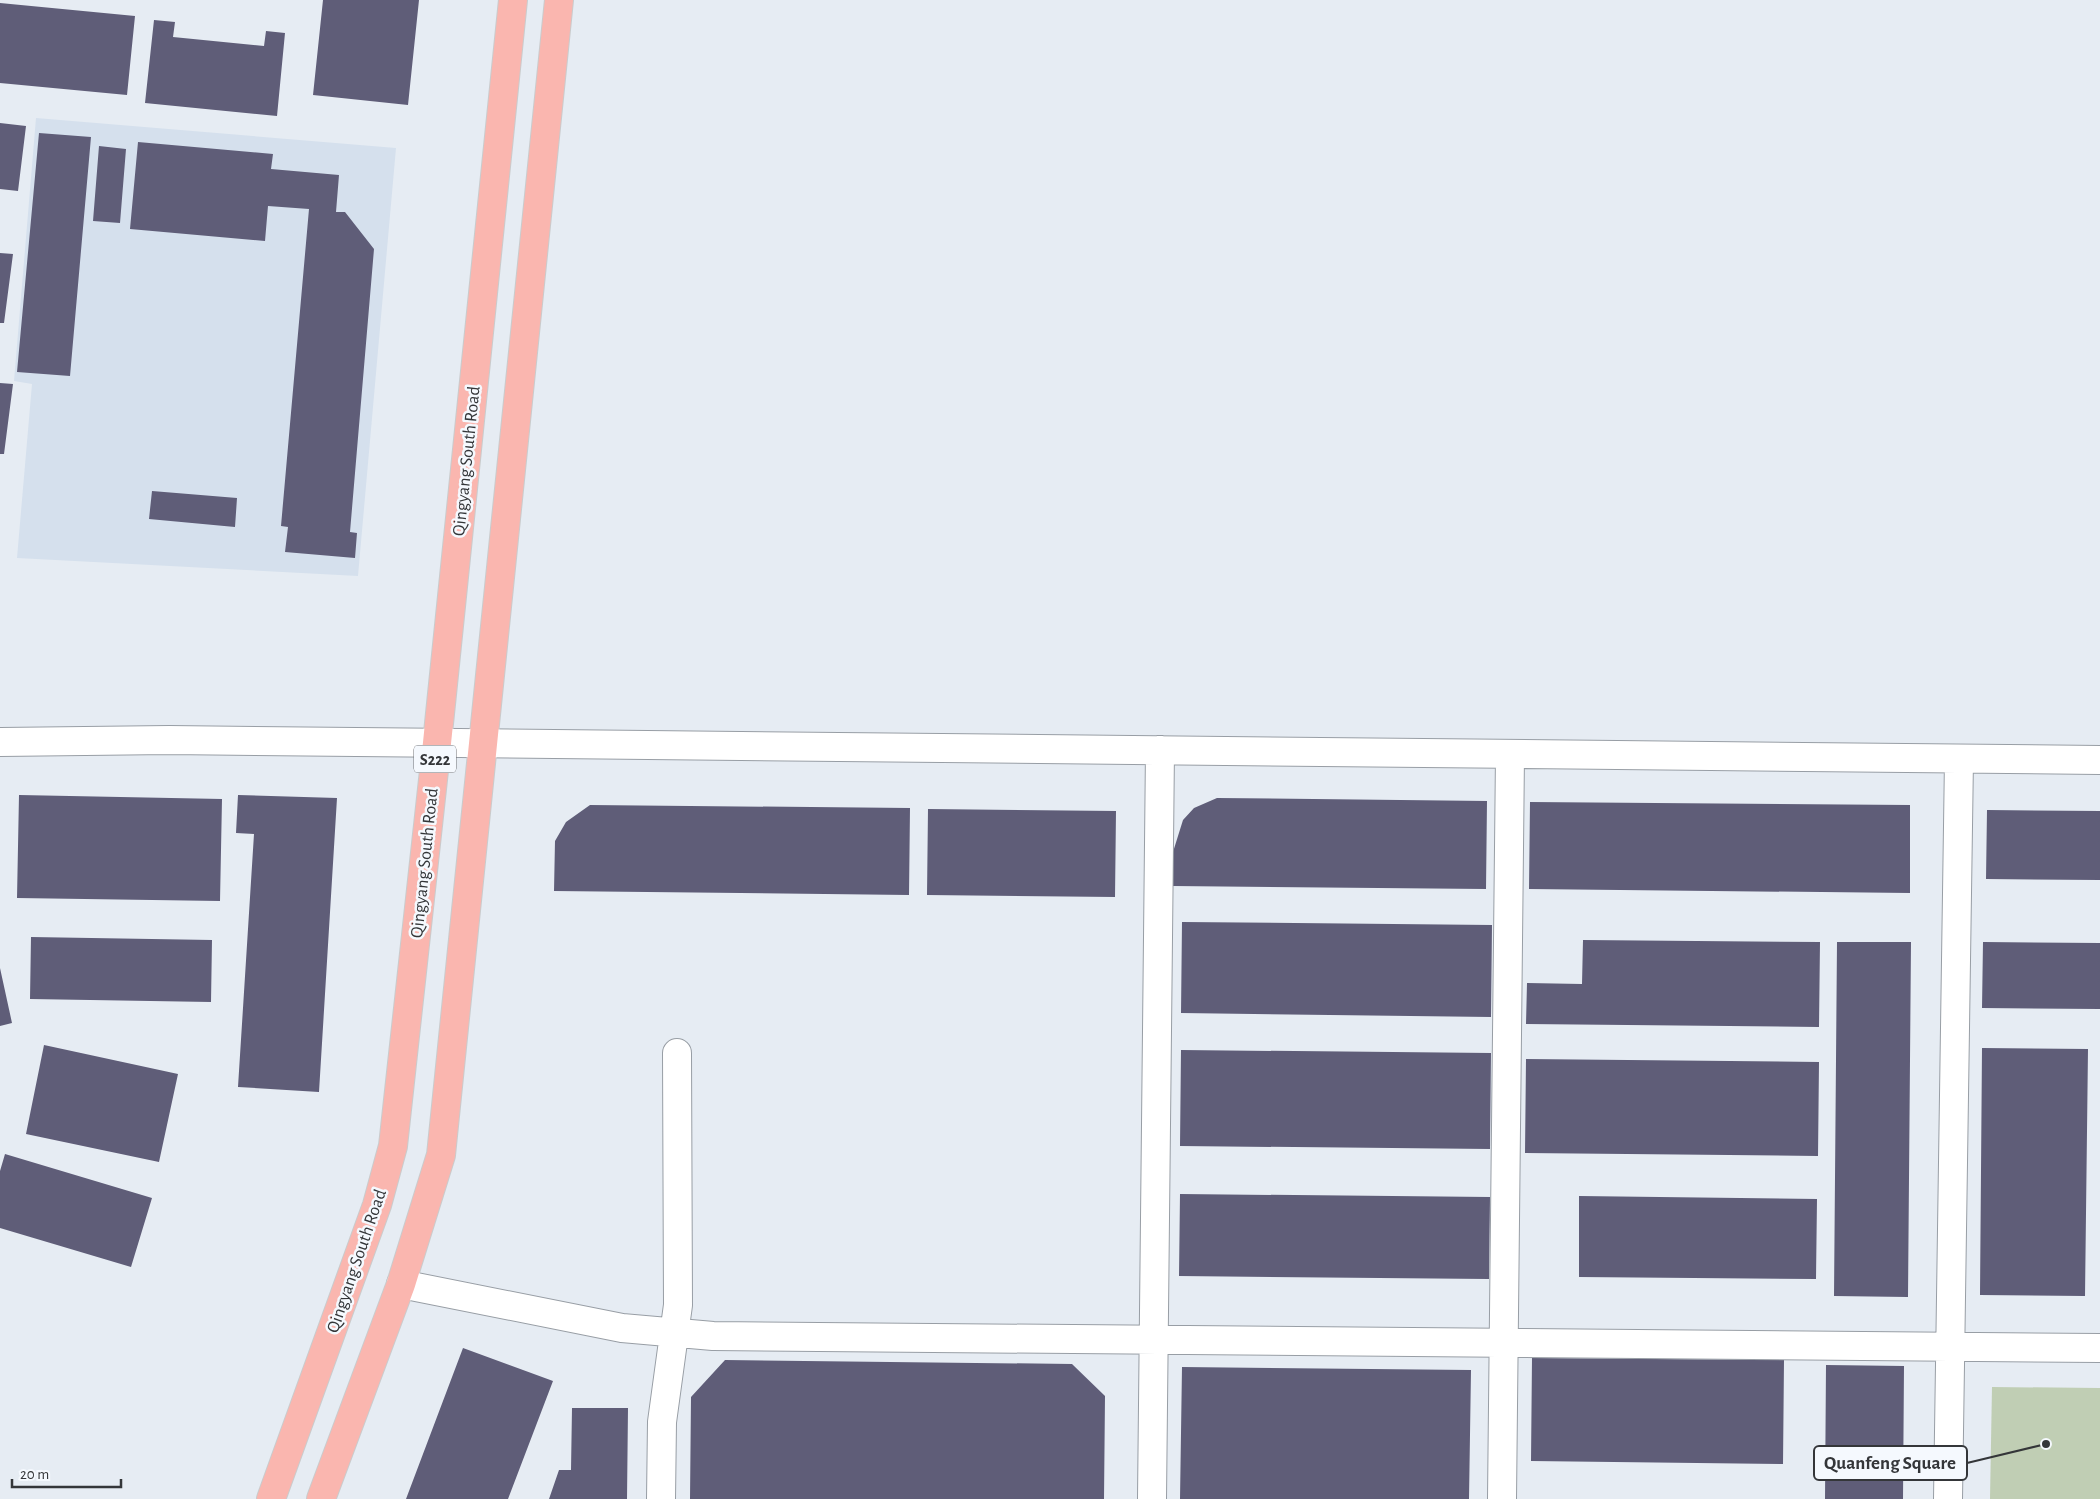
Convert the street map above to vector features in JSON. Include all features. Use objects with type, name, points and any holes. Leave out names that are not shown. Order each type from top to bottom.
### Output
[{"type":"main road","name":"Qingyang South Road","points":[[271,1499],[377,1205],[393,1146],[514,0]]},
{"type":"main road","name":"S222","points":[[321,1499],[401,1284],[441,1155],[559,0]]},
{"type":"street","points":[[0,742],[169,740],[2100,760]]},
{"type":"street","points":[[1152,1499],[1160,750]]},
{"type":"street","points":[[1502,1499],[1510,754]]},
{"type":"street","points":[[1948,1499],[1959,759]]},
{"type":"street","points":[[661,1499],[662,1422],[678,1305],[677,1053]]},
{"type":"street","points":[[401,1284],[622,1328],[712,1336],[2100,1348]]},
{"type":"shaded area","points":[[36,118],[396,148],[358,576],[17,558],[32,384],[14,381]]},
{"type":"green space","points":[[1992,1387],[2100,1388],[2100,1499],[1990,1499]]},
{"type":"building","points":[[323,0],[419,0],[408,105],[313,95]]},
{"type":"building","points":[[0,3],[135,16],[127,95],[0,83]]},
{"type":"building","points":[[154,20],[175,22],[173,37],[264,46],[266,31],[285,33],[277,116],[145,103]]},
{"type":"building","points":[[0,123],[26,126],[18,191],[0,189]]},
{"type":"building","points":[[39,133],[91,137],[70,376],[17,372]]},
{"type":"building","points":[[138,142],[273,154],[271,169],[339,175],[336,212],[345,212],[374,249],[350,532],[357,533],[355,558],[285,552],[288,527],[281,526],[309,209],[268,206],[265,241],[130,229]]},
{"type":"building","points":[[99,146],[126,149],[120,223],[93,221]]},
{"type":"building","points":[[0,253],[13,254],[4,323],[0,323]]},
{"type":"building","points":[[0,383],[13,384],[4,454],[0,454]]},
{"type":"building","points":[[152,491],[237,498],[235,527],[149,519]]},
{"type":"building","points":[[19,795],[222,799],[220,901],[17,898]]},
{"type":"building","points":[[238,795],[337,798],[319,1092],[238,1087],[254,834],[236,833]]},
{"type":"building","points":[[1217,798],[1487,801],[1486,889],[1173,886],[1173,852],[1183,820],[1194,808]]},
{"type":"building","points":[[1530,802],[1910,805],[1910,893],[1529,889]]},
{"type":"building","points":[[590,805],[910,808],[909,895],[554,891],[555,841],[566,822]]},
{"type":"building","points":[[928,809],[1116,811],[1115,897],[927,895]]},
{"type":"building","points":[[1987,810],[2100,811],[2100,880],[1986,879]]},
{"type":"building","points":[[1182,922],[1492,925],[1491,1017],[1181,1013]]},
{"type":"building","points":[[31,937],[212,940],[211,1002],[30,999]]},
{"type":"building","points":[[1583,940],[1820,942],[1819,1027],[1526,1024],[1527,983],[1582,984]]},
{"type":"building","points":[[1837,942],[1911,942],[1908,1297],[1834,1296]]},
{"type":"building","points":[[1983,942],[2100,943],[2100,1009],[1982,1008]]},
{"type":"building","points":[[0,968],[12,1023],[0,1026]]},
{"type":"building","points":[[44,1045],[178,1074],[159,1162],[26,1134]]},
{"type":"building","points":[[1982,1048],[2088,1049],[2085,1296],[1980,1295]]},
{"type":"building","points":[[1181,1050],[1491,1053],[1490,1149],[1180,1146]]},
{"type":"building","points":[[1526,1059],[1819,1062],[1818,1156],[1525,1153]]},
{"type":"building","points":[[5,1154],[152,1198],[131,1267],[0,1228],[0,1171]]},
{"type":"building","points":[[1180,1194],[1490,1197],[1489,1279],[1179,1276]]},
{"type":"building","points":[[1579,1196],[1817,1199],[1816,1279],[1579,1277]]},
{"type":"building","points":[[463,1348],[553,1381],[508,1499],[406,1499]]},
{"type":"building","points":[[1532,1358],[1784,1360],[1783,1464],[1531,1461]]},
{"type":"building","points":[[725,1360],[1072,1364],[1105,1396],[1104,1499],[690,1499],[691,1397]]},
{"type":"building","points":[[1826,1365],[1904,1366],[1903,1499],[1825,1499]]},
{"type":"building","points":[[1182,1367],[1471,1370],[1469,1499],[1180,1499]]},
{"type":"building","points":[[572,1408],[628,1408],[627,1499],[549,1499],[559,1470],[571,1470]]},
{"type":"place","name":"Quanfeng Square","points":[[2046,1444]]}]
